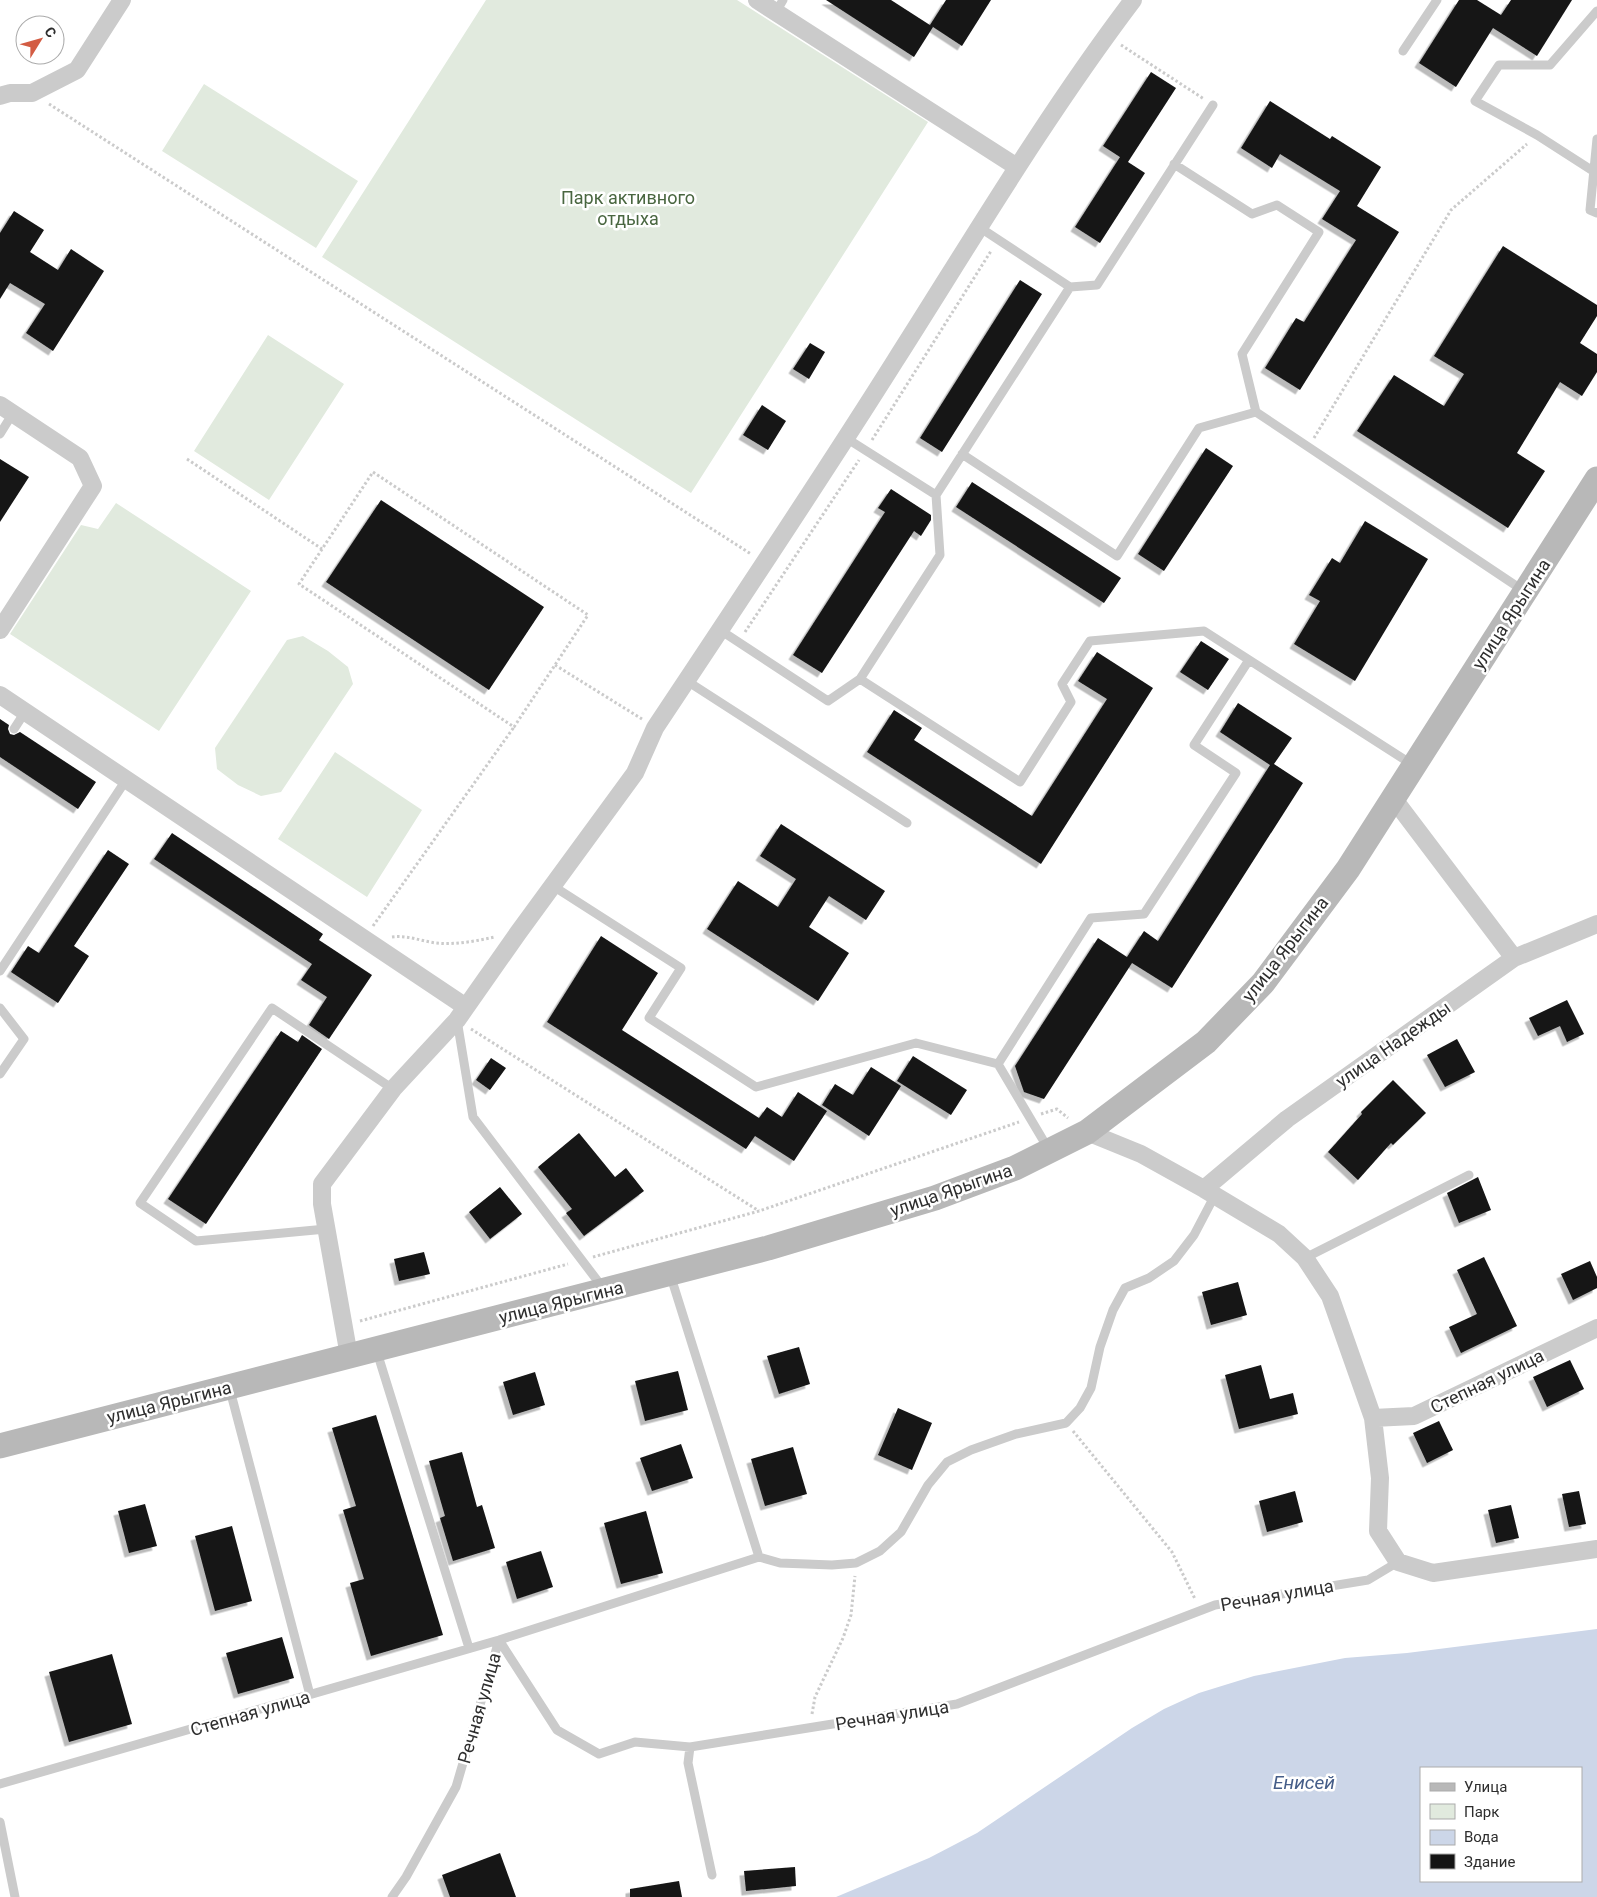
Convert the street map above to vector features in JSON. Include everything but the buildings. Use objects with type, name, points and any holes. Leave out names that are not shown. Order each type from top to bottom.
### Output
[{"type":"street","points":[[0,96],[32,93],[77,70],[122,0]]},
{"type":"street","points":[[757,0],[779,6],[1017,167]]},
{"type":"street","points":[[349,1356],[322,1204],[322,1184],[393,1090],[462,1014],[518,933],[635,773],[655,728],[846,438],[1017,167],[1106,36],[1133,0]]},
{"type":"street","points":[[0,630],[93,486],[80,458],[7,409]]},
{"type":"street","name":"улица Ярыгина","points":[[0,1446],[768,1248],[935,1198],[1015,1168],[1087,1132],[1206,1042],[1263,982],[1348,869],[1597,479]]},
{"type":"street","points":[[0,695],[364,939],[462,1014]]},
{"type":"street","points":[[1393,798],[1514,958]]},
{"type":"street","name":"улица Надежды","points":[[1210,1192],[1287,1119],[1514,958],[1597,924]]},
{"type":"street","points":[[1087,1132],[1141,1154],[1210,1192],[1279,1234],[1305,1258],[1330,1296],[1372,1418],[1380,1478],[1378,1530],[1398,1562],[1433,1573],[1597,1549]]},
{"type":"street","name":"Степная улица","points":[[1372,1418],[1414,1416],[1597,1328]]},
{"type":"lane","points":[[1403,51],[1437,0]]},
{"type":"lane","points":[[1593,171],[1537,135],[1475,101],[1499,65],[1550,65],[1597,11]]},
{"type":"lane","points":[[979,227],[1070,287],[1096,285],[1213,104]]},
{"type":"lane","points":[[1597,139],[1590,210],[1597,214]]},
{"type":"lane","points":[[1174,164],[1252,214],[1277,205],[1319,232],[1242,354],[1256,412],[1525,592]]},
{"type":"lane","points":[[720,630],[828,701],[860,679],[940,555],[936,495],[1070,287]]},
{"type":"lane","points":[[0,434],[7,409]]},
{"type":"lane","points":[[962,454],[1117,556],[1199,428],[1256,412]]},
{"type":"lane","points":[[846,438],[936,495]]},
{"type":"lane","points":[[860,679],[1020,782],[1071,702],[1062,684],[1090,641],[1204,631],[1413,765]]},
{"type":"lane","points":[[998,1064],[1091,918],[1144,914],[1236,772],[1194,745],[1249,660]]},
{"type":"lane","points":[[687,681],[907,823]]},
{"type":"lane","points":[[14,728],[25,712]]},
{"type":"lane","points":[[0,971],[126,780]]},
{"type":"lane","points":[[553,886],[681,968],[649,1018],[756,1086],[916,1043],[998,1064],[1049,1151]]},
{"type":"lane","points":[[0,1008],[24,1039],[0,1074]]},
{"type":"lane","points":[[326,1229],[196,1241],[140,1204],[272,1008],[393,1090]]},
{"type":"lane","points":[[462,1014],[473,1117],[605,1290]]},
{"type":"lane","points":[[1305,1258],[1469,1175]]},
{"type":"lane","points":[[670,1274],[759,1557],[780,1563],[832,1565],[856,1563],[880,1551],[901,1532],[928,1485],[947,1462],[1000,1439],[1066,1423],[1080,1408],[1091,1388],[1100,1347],[1113,1310],[1125,1288],[1148,1278],[1174,1261],[1194,1235],[1210,1192]]},
{"type":"lane","points":[[376,1349],[469,1648]]},
{"type":"lane","points":[[229,1387],[310,1695]]},
{"type":"lane","name":"Степная улица","points":[[0,1784],[499,1640],[759,1557]]},
{"type":"lane","name":"Речная улица","points":[[499,1640],[557,1730],[591,1750],[599,1754],[635,1742],[690,1747],[957,1704],[1215,1605],[1368,1580],[1398,1562]]},
{"type":"lane","name":"Речная улица","points":[[392,1897],[406,1877],[456,1787],[499,1640]]},
{"type":"lane","points":[[690,1747],[688,1763],[712,1875]]},
{"type":"lane","points":[[0,1822],[16,1897]]},
{"type":"path","points":[[1106,36],[1213,104]]},
{"type":"path","points":[[32,93],[765,563]]},
{"type":"path","points":[[1308,447],[1451,210],[1537,135]]},
{"type":"path","points":[[187,459],[322,548]]},
{"type":"path","points":[[364,939],[514,727],[588,615],[373,472],[299,584],[514,727]]},
{"type":"path","points":[[555,665],[655,728]]},
{"type":"path","points":[[364,939],[402,936],[437,943],[477,941],[518,933]]},
{"type":"path","points":[[462,1014],[759,1211]]},
{"type":"path","points":[[344,1325],[759,1211],[1057,1109],[1087,1132]]},
{"type":"path","points":[[1066,1423],[1172,1552],[1201,1611]]},
{"type":"path","points":[[810,1727],[815,1696],[851,1615],[856,1563]]},
{"type":"green space","name":"Парк активного отдыха","points":[[486,0],[737,0],[928,122],[691,493],[322,257]]},
{"type":"green space","points":[[204,84],[358,181],[316,248],[162,151]]},
{"type":"green space","points":[[268,335],[344,384],[269,500],[194,451]]},
{"type":"green space","points":[[116,503],[251,591],[159,731],[10,634],[81,525],[98,529]]},
{"type":"green space","points":[[303,636],[328,651],[348,667],[353,684],[281,792],[261,796],[238,785],[217,769],[215,748],[287,640]]},
{"type":"green space","points":[[335,752],[422,810],[367,897],[278,839]]},
{"type":"water","name":"Енисей","points":[[1597,1629],[1597,1897],[836,1897],[929,1858],[977,1833],[1132,1728],[1164,1709],[1199,1693],[1254,1676],[1345,1658],[1407,1653]]}]
